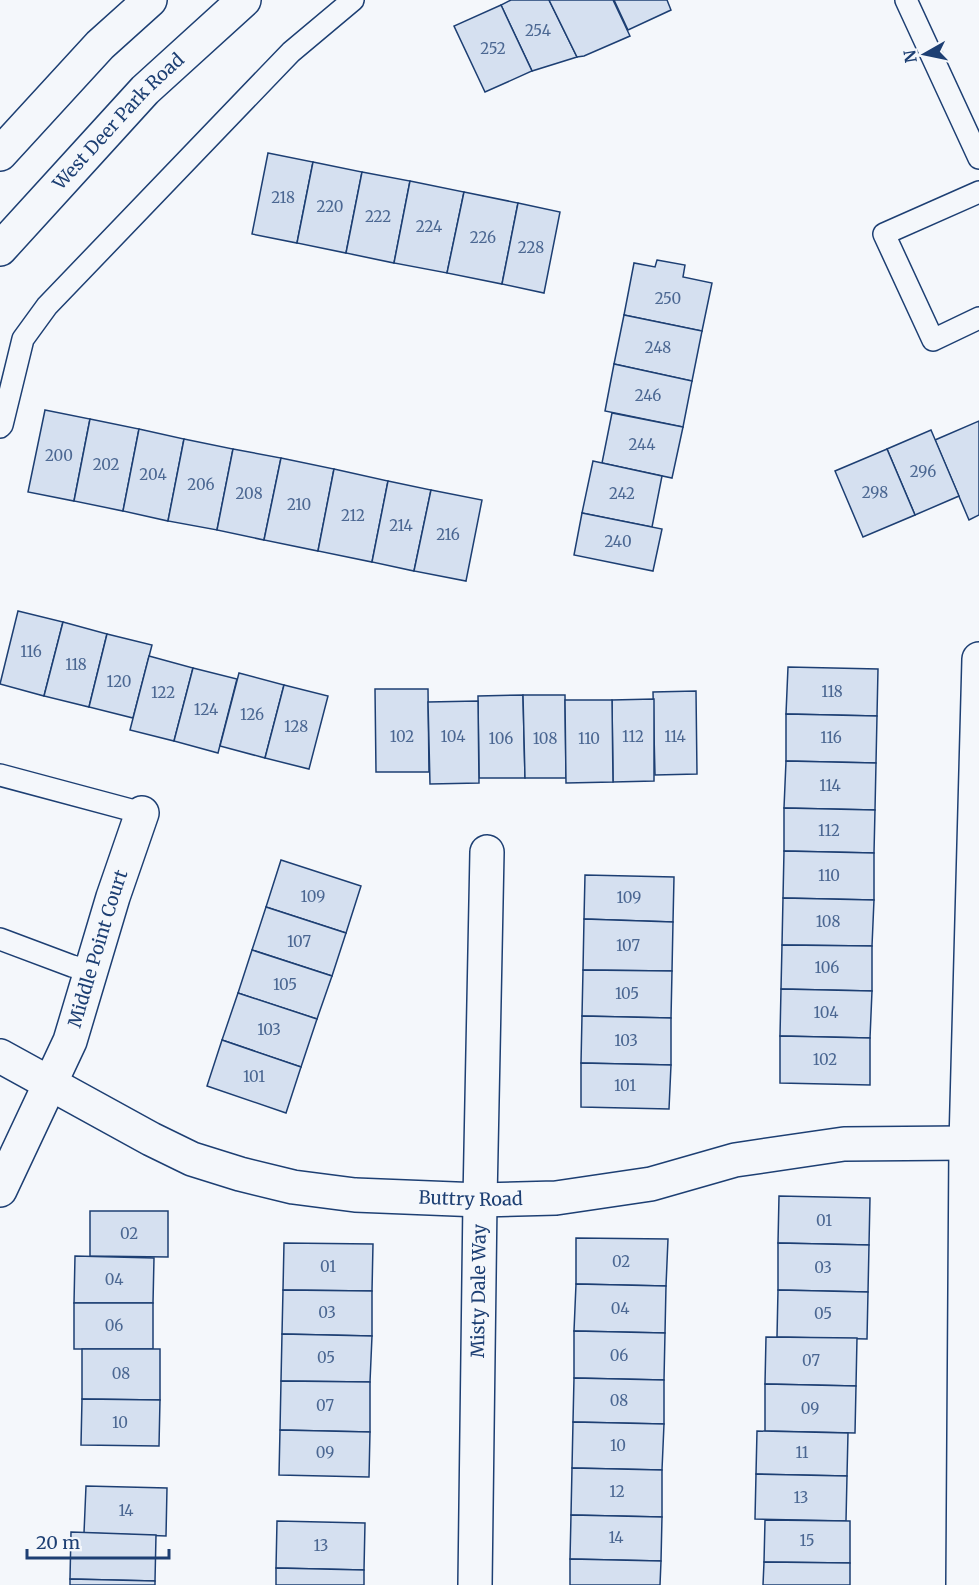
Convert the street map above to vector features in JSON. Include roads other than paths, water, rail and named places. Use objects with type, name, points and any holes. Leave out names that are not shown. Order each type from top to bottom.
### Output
[{"type":"street","points":[[0,154],[100,45],[150,0]]},
{"type":"street","name":"West Deer Park Road","points":[[0,249],[144,90],[244,0]]},
{"type":"street","points":[[963,1585],[966,1143],[978,659]]},
{"type":"street","name":"Middle Point Court","points":[[0,1190],[70,1041],[113,897],[142,813]]},
{"type":"street","name":"Misty Dale Way","points":[[475,1585],[487,852]]},
{"type":"street","name":"Buttry Road","points":[[0,1056],[192,1159],[292,1187],[355,1195],[480,1200],[556,1198],[651,1184],[735,1160],[844,1144],[966,1143]]},
{"type":"lane","points":[[0,427],[23,339],[47,306],[291,52],[353,0]]},
{"type":"lane","points":[[906,0],[979,158]]},
{"type":"lane","points":[[979,192],[884,234],[933,340],[979,318]]},
{"type":"lane","points":[[0,775],[142,813]]},
{"type":"lane","points":[[0,939],[91,971]]}]
